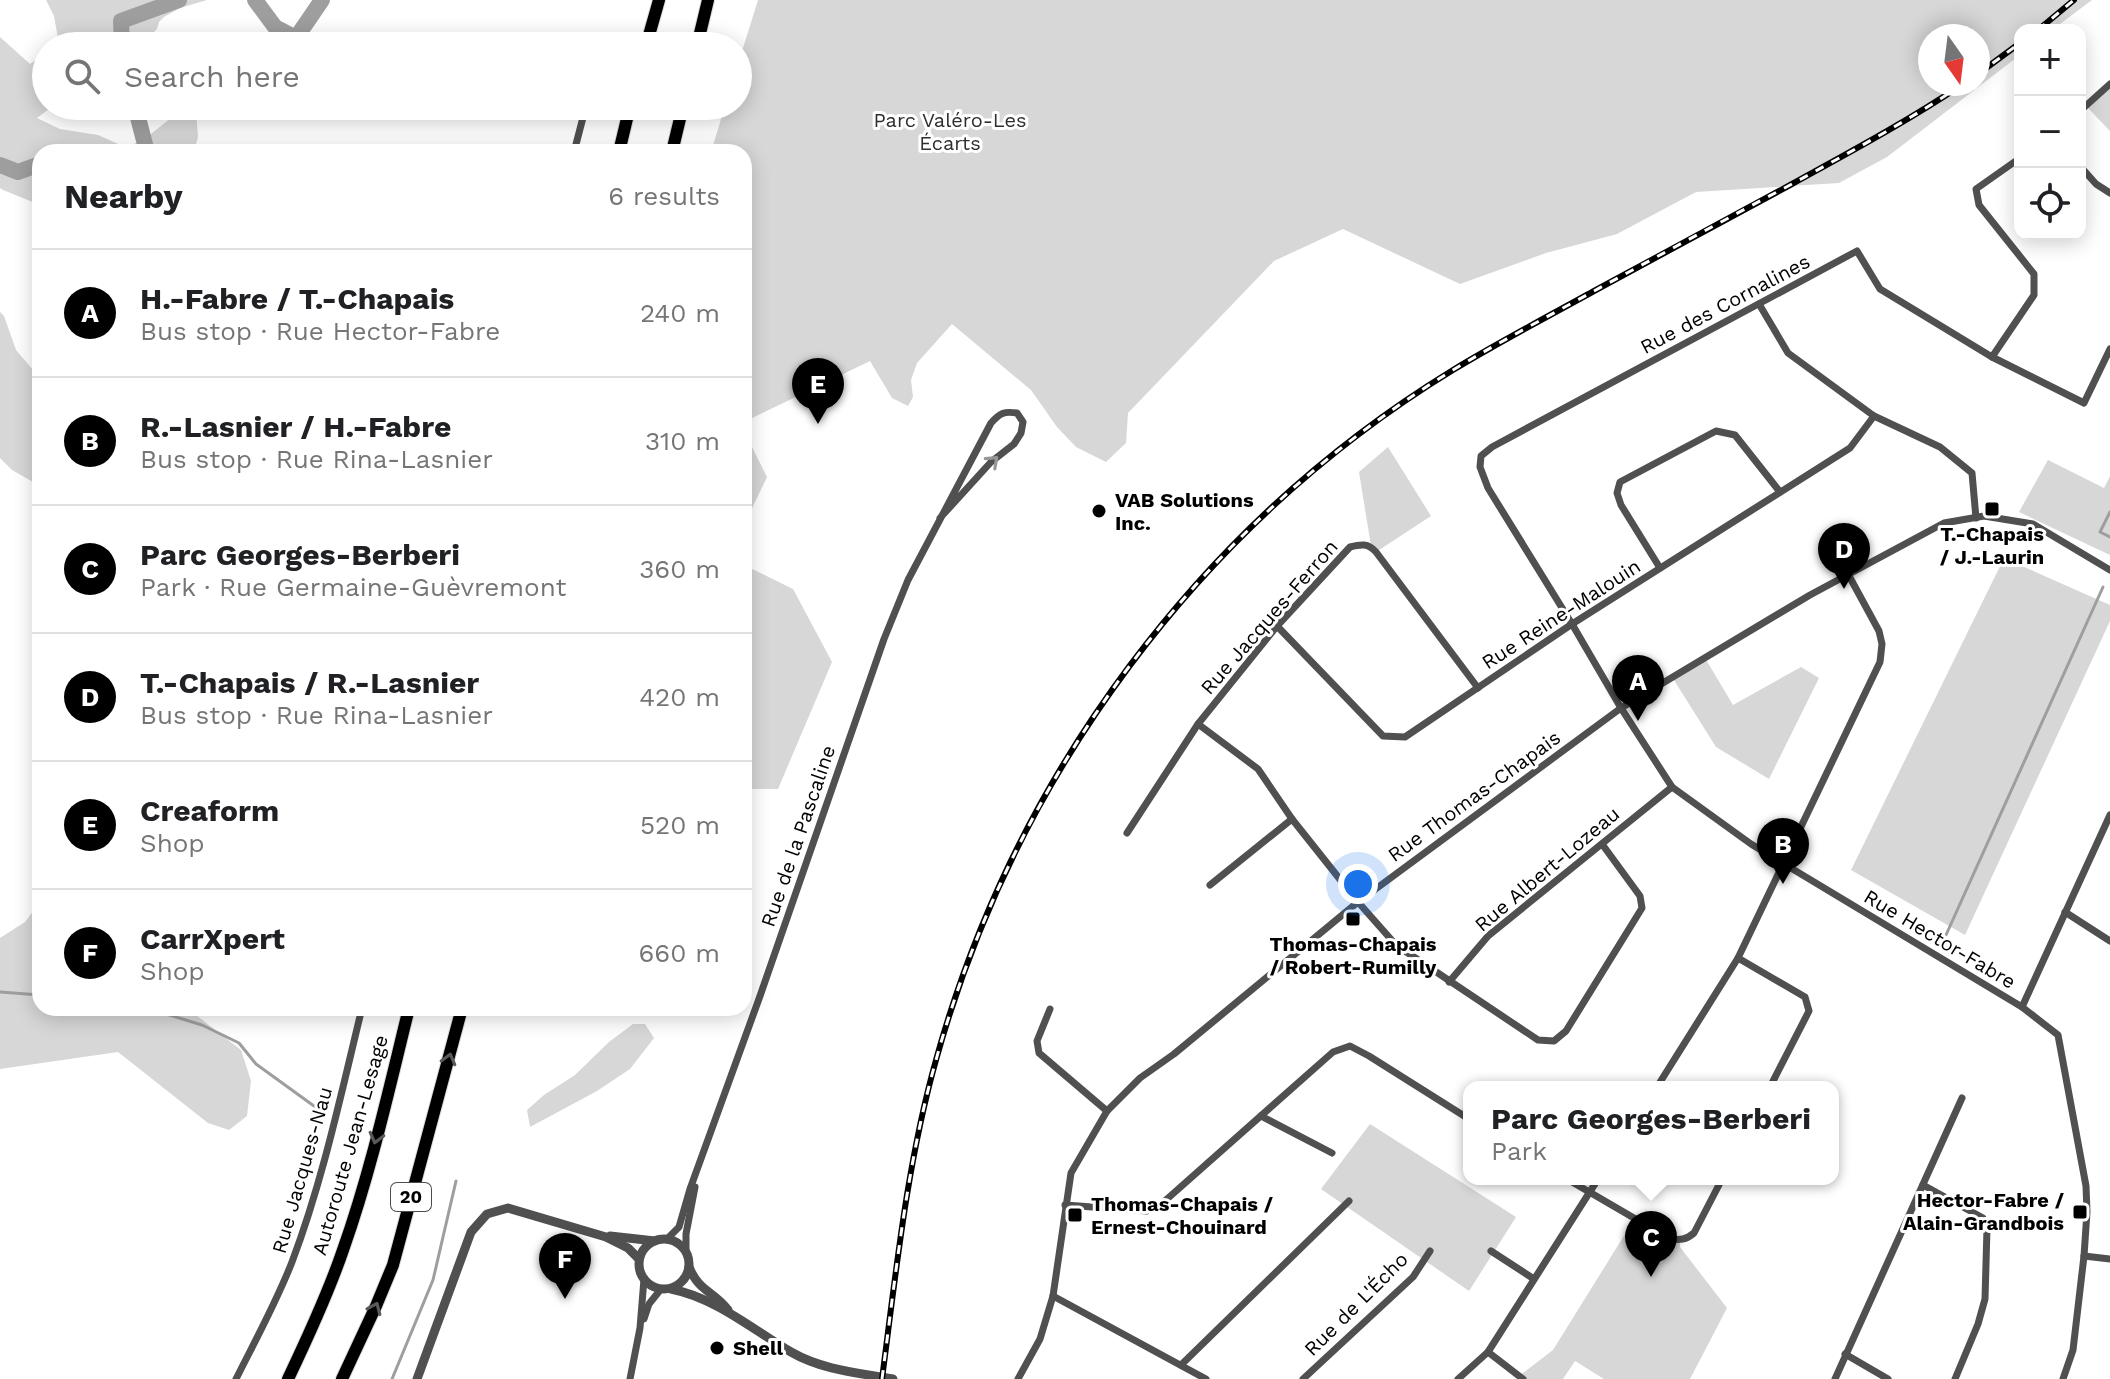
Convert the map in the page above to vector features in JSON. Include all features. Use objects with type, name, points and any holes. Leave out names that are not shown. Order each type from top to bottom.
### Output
[{"type":"highway","points":[[650,32],[659,0]]},
{"type":"highway","points":[[700,32],[708,0]]},
{"type":"highway","points":[[621,144],[627,120]]},
{"type":"highway","points":[[674,144],[680,120]]},
{"type":"highway","name":"Autoroute Jean-Lesage","points":[[288,1379],[324,1300],[351,1227],[407,1016]]},
{"type":"highway","name":"20","points":[[342,1379],[393,1265],[460,1016]]},
{"type":"street","points":[[2086,106],[2110,84]]},
{"type":"street","points":[[576,144],[582,120]]},
{"type":"street","points":[[1992,357],[2034,295],[2034,274],[1979,205],[1976,189],[2014,162]]},
{"type":"street","points":[[2082,168],[2096,184],[2110,193]]},
{"type":"street","name":"Rue des Cornalines","points":[[1572,624],[1488,488],[1480,467],[1481,456],[1492,447],[1857,251],[1880,289],[1992,357],[2084,403],[2110,349]]},
{"type":"street","points":[[1759,304],[1788,353],[1874,416],[1940,447],[1972,473],[1976,518]]},
{"type":"street","name":"Rue de la Pascaline","points":[[752,1015],[884,639],[908,580],[940,518],[991,423],[1006,411],[1017,413],[1023,422],[1014,444],[991,462],[940,518]]},
{"type":"street","name":"Rue Reine-Malouin","points":[[1277,626],[1383,736],[1405,737],[1572,624],[1850,448],[1874,416]]},
{"type":"street","points":[[1660,568],[1621,505],[1617,493],[1620,482],[1716,431],[1735,435],[1780,492]]},
{"type":"street","name":"Rue Thomas-Chapais","points":[[1018,1379],[1040,1339],[1053,1296],[1071,1173],[1107,1111],[1140,1078],[1174,1054],[1358,902],[1621,708],[1848,574],[1944,523],[1984,516],[2033,524],[2110,570]]},
{"type":"street","name":"Rue Jacques-Ferron","points":[[1127,833],[1198,724],[1277,626],[1350,547],[1361,544],[1371,546],[1478,688]]},
{"type":"street","points":[[1661,1081],[1738,958],[1880,662],[1882,644],[1879,631],[1848,574]]},
{"type":"street","name":"Rue Hector-Fabre","points":[[1572,624],[1672,787],[1751,844],[2022,1007],[2058,1035],[2086,1186],[2087,1212],[2073,1350],[2063,1379]]},
{"type":"street","points":[[1198,724],[1258,769],[1292,819],[1396,945],[1538,1040],[1554,1041],[1566,1031],[1642,908],[1640,896],[1602,844]]},
{"type":"street","name":"Rue Albert-Lozeau","points":[[1449,982],[1488,936],[1672,787]]},
{"type":"street","points":[[2022,1007],[2109,818]]},
{"type":"street","points":[[1210,885],[1292,819]]},
{"type":"street","points":[[2065,912],[2110,941]]},
{"type":"street","points":[[1738,958],[1805,997],[1809,1011],[1773,1081]]},
{"type":"street","points":[[1050,1009],[1037,1041],[1039,1053],[1107,1111]]},
{"type":"street","name":"Rue Jacques-Nau","points":[[236,1379],[270,1312],[304,1228],[323,1169],[360,1016]]},
{"type":"street","name":"Rue de la Pascaline","points":[[667,1239],[679,1227],[752,1016]]},
{"type":"street","points":[[1065,1205],[1147,1211],[1158,1207],[1333,1052],[1350,1046],[1463,1115]]},
{"type":"street","points":[[1835,1379],[1962,1098]]},
{"type":"street","points":[[1261,1116],[1332,1153]]},
{"type":"street","name":"Rue de la Pascaline","points":[[686,1251],[686,1234],[698,1169]]},
{"type":"street","points":[[1578,1185],[1670,1239],[1680,1240],[1694,1233],[1719,1185]]},
{"type":"street","points":[[1458,1379],[1488,1352],[1594,1185]]},
{"type":"street","points":[[1923,1185],[1983,1218],[1987,1228],[1985,1299],[1955,1379]]},
{"type":"street","points":[[1181,1365],[1349,1201]]},
{"type":"street","points":[[417,1379],[471,1232],[487,1214],[508,1208],[606,1237],[628,1248],[639,1259]]},
{"type":"street","points":[[606,1237],[676,1241],[689,1259],[684,1281],[666,1289],[649,1304],[640,1328]]},
{"type":"street","points":[[655,1241],[646,1247],[639,1259],[639,1269],[652,1287],[695,1295],[803,1358],[837,1369],[893,1379]]},
{"type":"street","name":"Rue de L'Écho","points":[[1303,1379],[1413,1277],[1430,1251]]},
{"type":"street","points":[[1491,1251],[1534,1279]]},
{"type":"street","points":[[2084,1256],[2110,1259]]},
{"type":"street","points":[[689,1267],[695,1281],[723,1303],[730,1313]]},
{"type":"street","points":[[630,1379],[640,1328],[644,1279]]},
{"type":"street","points":[[1053,1296],[1206,1379]]},
{"type":"street","points":[[1488,1352],[1523,1379]]},
{"type":"street","points":[[1845,1354],[1888,1379]]},
{"type":"green space","points":[[46,0],[207,0],[180,8],[164,17],[154,32],[57,32],[54,16]]},
{"type":"green space","name":"Parc Valéro-Les Écarts","points":[[758,0],[2092,0],[2060,24],[2014,24],[2014,60],[1990,78],[1990,24],[1918,24],[1918,96],[1967,96],[1887,157],[1839,183],[1696,192],[1617,234],[1546,253],[1460,284],[1343,229],[1274,261],[1128,413],[1126,443],[1106,462],[1076,447],[1057,427],[1031,390],[952,324],[917,363],[911,380],[913,397],[908,406],[892,398],[870,361],[752,418],[752,144],[713,144],[721,120],[752,120],[752,32],[748,32]]},
{"type":"green space","points":[[0,37],[32,63],[32,120],[41,120],[60,129],[98,135],[118,144],[32,144],[32,202],[0,188]]},
{"type":"green space","points":[[2110,89],[2110,131],[2088,108]]},
{"type":"green space","points":[[168,120],[197,120],[196,144],[134,144]]},
{"type":"green space","points":[[0,312],[16,350],[32,369],[32,481],[12,470],[0,458]]},
{"type":"green space","points":[[752,447],[767,477],[752,508]]},
{"type":"green space","points":[[1388,447],[1431,516],[1376,552],[1371,546],[1359,472]]},
{"type":"green space","points":[[2048,460],[2104,488],[2110,476],[2110,555],[2019,512]]},
{"type":"green space","points":[[2004,558],[2110,605],[2110,621],[1965,935],[1851,870]]},
{"type":"green space","points":[[752,569],[793,589],[832,662],[778,789],[752,789]]},
{"type":"green space","points":[[1705,658],[1733,705],[1801,667],[1819,678],[1769,779],[1716,747],[1672,677]]},
{"type":"green space","points":[[32,913],[32,1016],[197,1016],[241,1050],[251,1081],[247,1116],[229,1130],[208,1123],[118,1052],[0,1069],[0,938],[25,922]]},
{"type":"green space","points":[[633,1024],[645,1024],[654,1038],[630,1069],[597,1091],[530,1127],[527,1110],[575,1075]]},
{"type":"green space","points":[[1370,1124],[1516,1217],[1469,1291],[1321,1189]]},
{"type":"green space","points":[[1635,1218],[1670,1239],[1680,1240],[1680,1247],[1727,1308],[1690,1379],[1604,1379],[1575,1361],[1563,1379],[1523,1379],[1519,1376],[1553,1350]]},
{"type":"waterway","points":[[121,32],[121,21],[179,0]]},
{"type":"waterway","points":[[255,0],[275,27],[285,32]]},
{"type":"waterway","points":[[300,32],[322,0]]},
{"type":"waterway","points":[[139,120],[145,144]]},
{"type":"waterway","points":[[0,165],[18,172],[32,167]]},
{"type":"waterway","points":[[2110,512],[2100,532],[2110,537]]},
{"type":"waterway","points":[[1946,935],[2103,587]]},
{"type":"waterway","points":[[0,992],[32,994]]},
{"type":"waterway","points":[[173,1016],[202,1025],[239,1043],[256,1064],[325,1114]]},
{"type":"waterway","points":[[392,1379],[433,1280],[456,1181]]},
{"type":"railway","points":[[2045,24],[2074,0]]},
{"type":"railway","points":[[1990,65],[2014,47]]},
{"type":"railway","points":[[882,1379],[917,1138],[936,1060],[971,955],[1015,854],[1068,757],[1130,666],[1200,581],[1277,503],[1362,432],[1453,370],[1857,148],[1944,96]]},
{"type":"place","name":"Creaform","points":[[818,424]]},
{"type":"place","name":"T.-Chapais / J.-Laurin","points":[[1992,509]]},
{"type":"place","name":"VAB Solutions Inc.","points":[[1099,511]]},
{"type":"place","name":"T.-Chapais / R.-Lasnier","points":[[1844,589]]},
{"type":"place","name":"H.-Fabre / T.-Chapais","points":[[1638,721]]},
{"type":"place","name":"R.-Lasnier / H.-Fabre","points":[[1783,884]]},
{"type":"place","name":"Thomas-Chapais / Robert-Rumilly","points":[[1353,919]]},
{"type":"place","name":"Hector-Fabre / Alain-Grandbois","points":[[2080,1212]]},
{"type":"place","name":"Thomas-Chapais / Ernest-Chouinard","points":[[1075,1215]]},
{"type":"place","name":"Parc Georges-Berberi","points":[[1651,1277]]},
{"type":"place","name":"CarrXpert","points":[[565,1299]]},
{"type":"place","name":"Shell","points":[[717,1348]]}]
